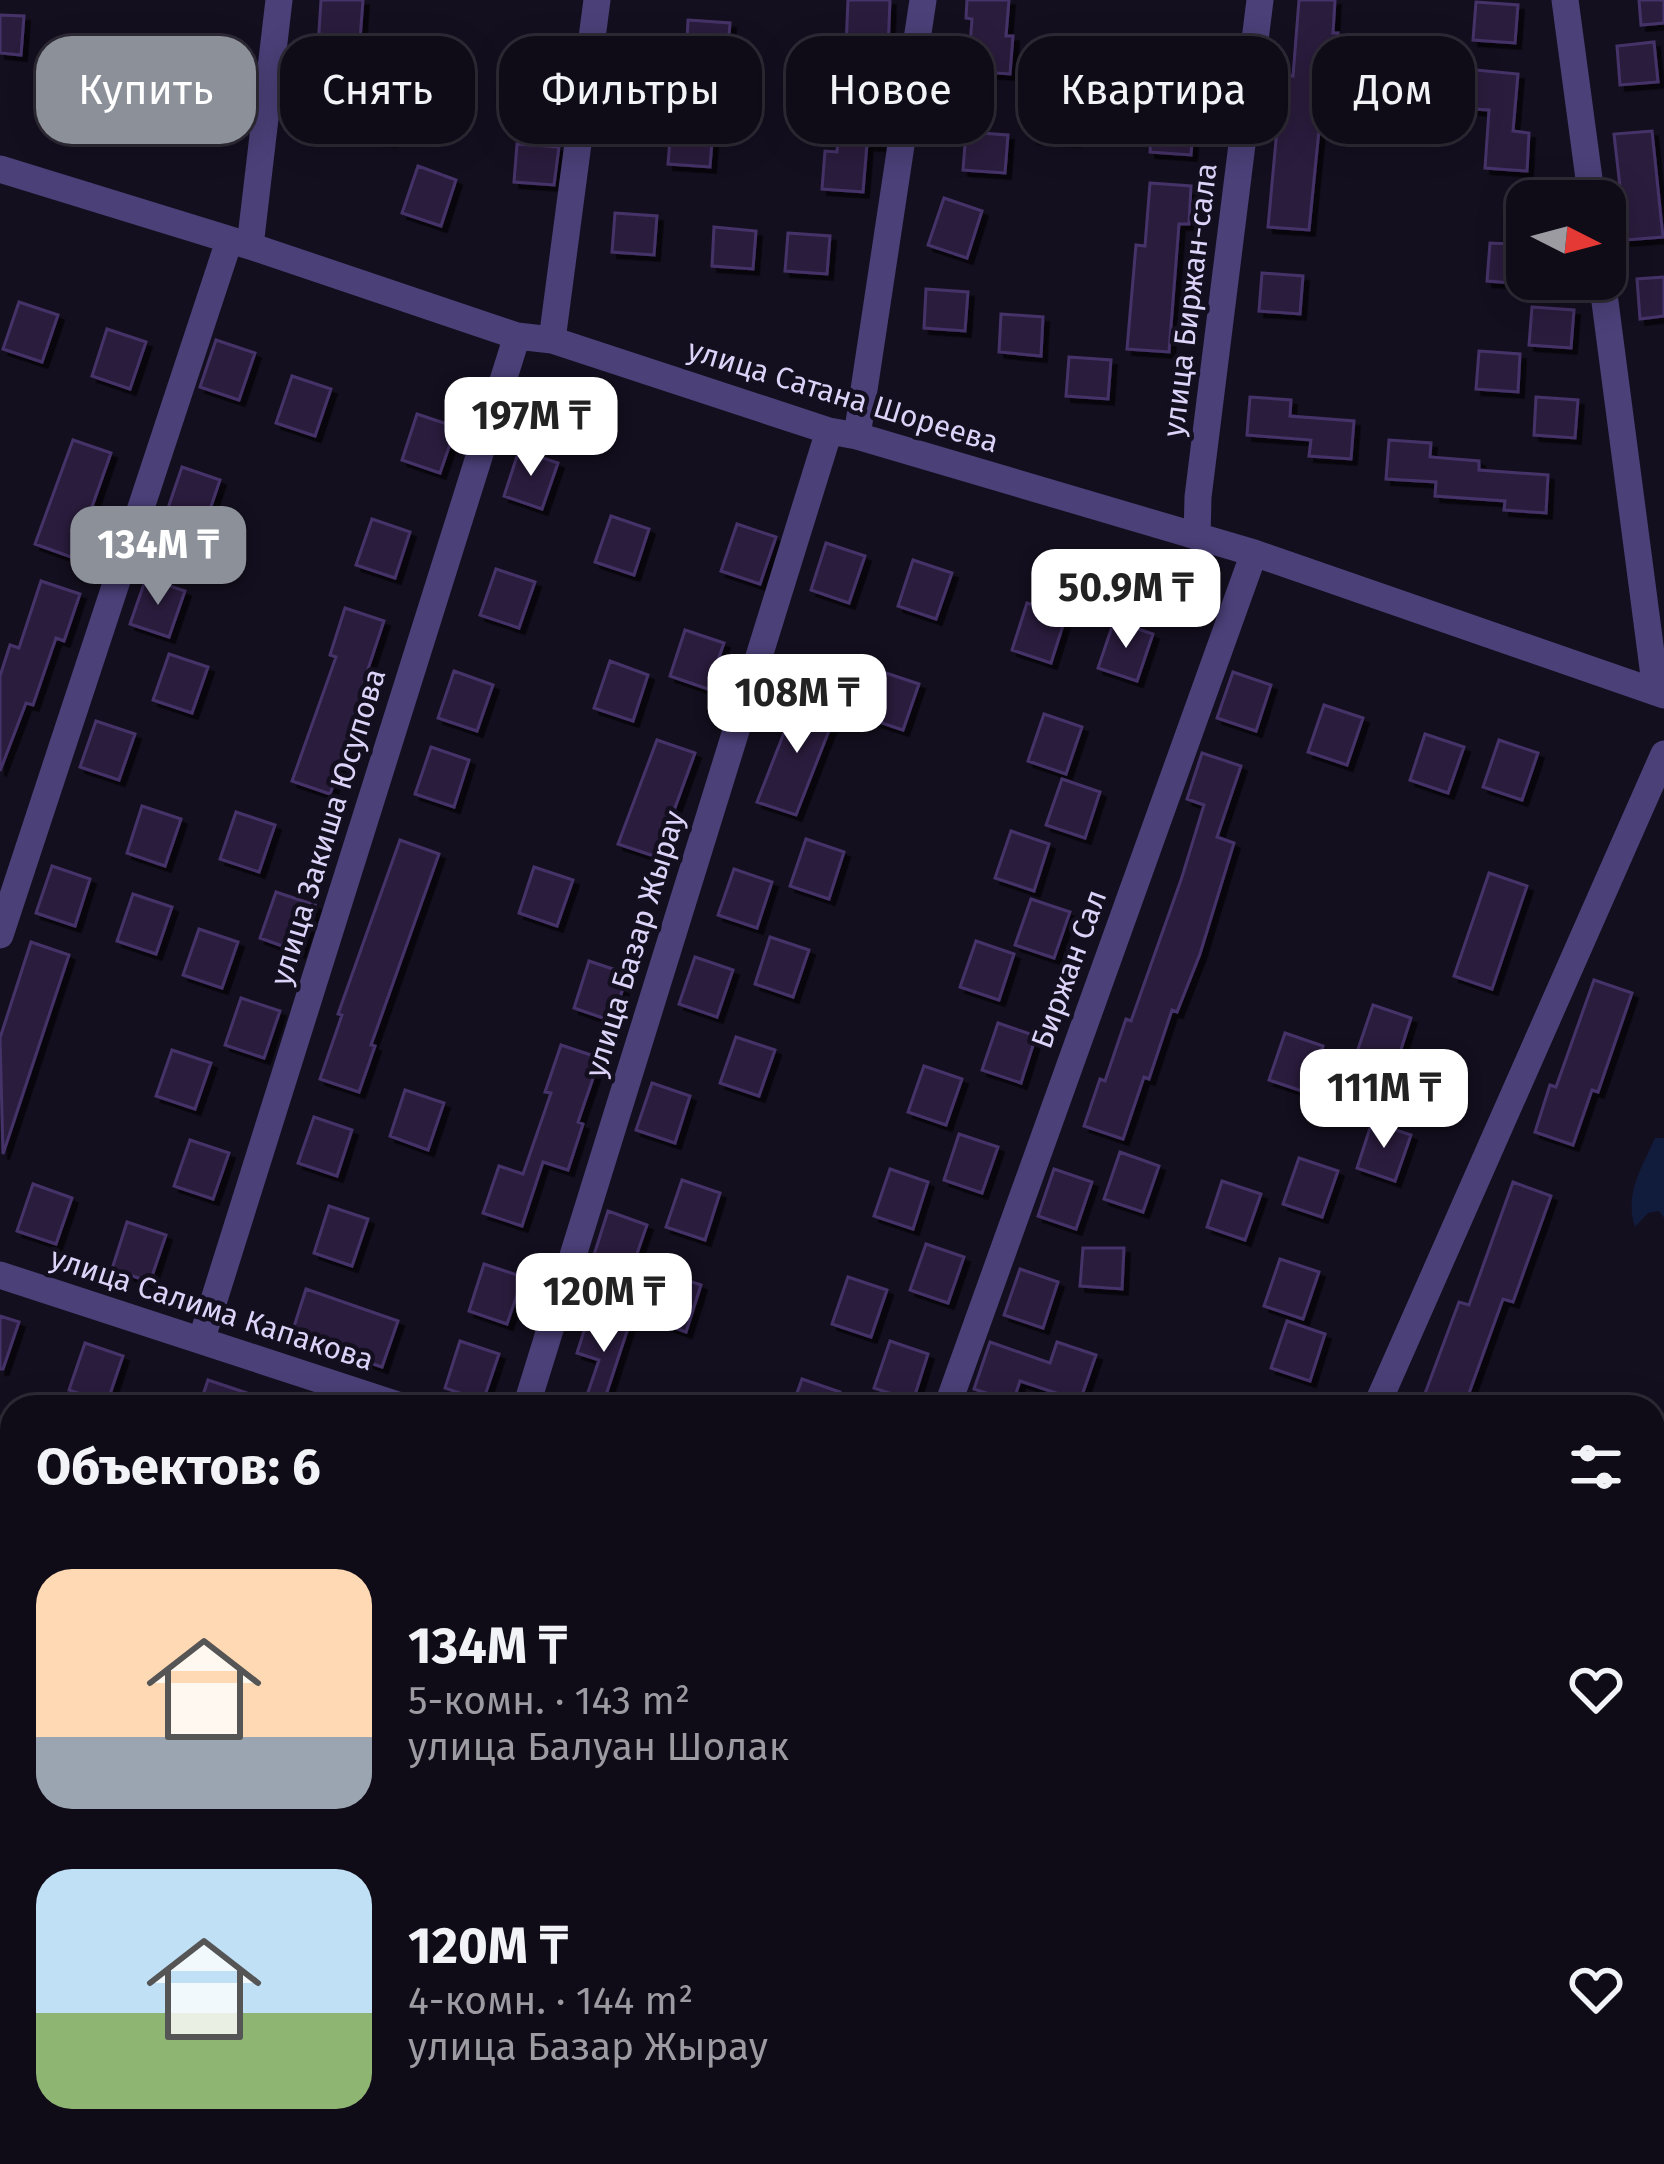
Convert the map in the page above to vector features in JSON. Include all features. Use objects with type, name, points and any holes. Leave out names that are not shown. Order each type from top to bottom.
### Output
[{"type":"street","points":[[0,935],[240,244],[280,0]]},
{"type":"street","points":[[552,340],[597,0]]},
{"type":"street","points":[[857,436],[923,0]]},
{"type":"street","name":"улица Биржан-сала","points":[[1197,537],[1260,0]]},
{"type":"street","points":[[1565,0],[1589,180]]},
{"type":"street","name":"улица Сатана Шореева","points":[[0,169],[517,336],[552,340],[829,431],[1254,553],[1660,693]]},
{"type":"street","points":[[1605,300],[1660,693]]},
{"type":"street","name":"улица Закиша Юсупова","points":[[202,1338],[517,336]]},
{"type":"street","name":"улица Базар Жырау","points":[[530,1395],[829,431]]},
{"type":"street","name":"Биржан Сал","points":[[950,1395],[1254,553]]},
{"type":"street","points":[[1381,1395],[1664,754]]},
{"type":"street","name":"улица Салима Капакова","points":[[0,1275],[369,1395]]},
{"type":"water","points":[[1655,1138],[1664,1138],[1664,1218],[1659,1211],[1648,1213],[1635,1227],[1633,1192]]},
{"type":"building","points":[[321,0],[363,0],[360,36],[319,36]]},
{"type":"building","points":[[848,0],[890,0],[889,36],[846,36]]},
{"type":"building","points":[[967,0],[1009,0],[1010,74],[994,73],[994,36],[971,36],[972,19],[966,18]]},
{"type":"building","points":[[1299,0],[1335,0],[1333,33],[1338,36],[1312,36],[1312,144],[1318,144],[1309,230],[1268,227],[1276,144],[1288,144],[1288,76],[1293,76]]},
{"type":"building","points":[[1639,0],[1664,0],[1664,23],[1641,25]]},
{"type":"building","points":[[1476,2],[1518,5],[1515,43],[1475,40]]},
{"type":"building","points":[[0,15],[24,16],[21,55],[0,53]]},
{"type":"building","points":[[688,20],[730,23],[729,36],[687,36]]},
{"type":"building","points":[[1654,42],[1658,82],[1620,85],[1617,46]]},
{"type":"building","points":[[1476,70],[1518,74],[1513,131],[1529,133],[1527,171],[1485,168],[1489,110],[1475,109]]},
{"type":"building","points":[[1652,131],[1663,237],[1626,240],[1626,180],[1619,180],[1614,134]]},
{"type":"building","points":[[994,134],[1008,135],[1005,173],[963,170],[965,144],[994,144]]},
{"type":"building","points":[[517,144],[559,147],[554,185],[514,182]]},
{"type":"building","points":[[670,144],[712,144],[710,167],[668,164]]},
{"type":"building","points":[[838,144],[867,144],[863,192],[822,189],[825,151],[837,152]]},
{"type":"building","points":[[1151,144],[1192,144],[1191,155],[1150,152]]},
{"type":"building","points":[[418,166],[456,180],[441,226],[402,213]]},
{"type":"building","points":[[1150,183],[1191,186],[1189,224],[1179,224],[1169,352],[1127,349],[1136,245],[1145,246]]},
{"type":"building","points":[[944,198],[982,211],[967,258],[928,245]]},
{"type":"building","points":[[615,213],[657,216],[654,255],[612,252]]},
{"type":"building","points":[[714,227],[756,231],[753,269],[712,266]]},
{"type":"building","points":[[788,233],[830,236],[827,274],[785,271]]},
{"type":"building","points":[[1490,243],[1506,244],[1506,282],[1487,281]]},
{"type":"building","points":[[1262,273],[1303,276],[1300,314],[1259,311]]},
{"type":"building","points":[[1664,277],[1664,316],[1640,319],[1637,279]]},
{"type":"building","points":[[926,289],[968,292],[965,331],[924,328]]},
{"type":"building","points":[[19,302],[58,315],[42,362],[3,349]]},
{"type":"building","points":[[1532,307],[1574,310],[1571,348],[1529,345]]},
{"type":"building","points":[[1001,314],[1043,317],[1041,356],[999,352]]},
{"type":"building","points":[[107,329],[146,342],[130,389],[92,376]]},
{"type":"building","points":[[216,340],[255,353],[239,400],[200,387]]},
{"type":"building","points":[[1479,351],[1520,354],[1518,392],[1476,389]]},
{"type":"building","points":[[1069,357],[1111,360],[1108,399],[1066,396]]},
{"type":"building","points":[[292,376],[331,389],[315,436],[276,423]]},
{"type":"building","points":[[1250,397],[1291,400],[1290,416],[1354,421],[1351,459],[1309,456],[1311,440],[1247,435]]},
{"type":"building","points":[[1536,397],[1578,400],[1575,438],[1534,435]]},
{"type":"building","points":[[417,414],[456,427],[440,473],[402,460]]},
{"type":"building","points":[[73,440],[111,453],[74,558],[35,544]]},
{"type":"building","points":[[1389,440],[1431,443],[1430,457],[1479,461],[1479,470],[1548,475],[1546,513],[1504,510],[1505,501],[1435,496],[1436,482],[1386,479]]},
{"type":"building","points":[[519,450],[558,463],[542,509],[504,496]]},
{"type":"building","points":[[182,467],[220,480],[204,527],[166,514]]},
{"type":"building","points":[[611,516],[649,529],[634,575],[595,562]]},
{"type":"building","points":[[372,519],[410,532],[395,578],[356,565]]},
{"type":"building","points":[[737,524],[776,537],[760,584],[721,571]]},
{"type":"building","points":[[826,543],[865,556],[849,603],[811,590]]},
{"type":"building","points":[[913,560],[952,573],[936,619],[898,606]]},
{"type":"building","points":[[496,569],[535,582],[519,628],[480,615]]},
{"type":"building","points":[[146,578],[185,591],[169,637],[130,624]]},
{"type":"building","points":[[41,581],[80,594],[64,641],[56,638],[33,705],[26,703],[0,771],[0,676],[10,645],[19,648]]},
{"type":"building","points":[[1027,603],[1066,616],[1051,663],[1012,650]]},
{"type":"building","points":[[345,608],[384,621],[364,681],[370,683],[330,794],[292,781],[336,657],[330,655]]},
{"type":"building","points":[[1114,621],[1153,634],[1137,681],[1098,668]]},
{"type":"building","points":[[685,630],[724,643],[708,689],[670,676]]},
{"type":"building","points":[[169,654],[208,667],[192,713],[153,700]]},
{"type":"building","points":[[610,661],[648,675],[633,721],[594,708]]},
{"type":"building","points":[[454,671],[493,685],[477,731],[438,718]]},
{"type":"building","points":[[880,671],[919,684],[903,730],[864,717]]},
{"type":"building","points":[[1233,672],[1271,685],[1256,731],[1217,718]]},
{"type":"building","points":[[798,697],[837,710],[796,815],[757,802]]},
{"type":"building","points":[[1324,705],[1363,718],[1347,765],[1308,752]]},
{"type":"building","points":[[1044,714],[1082,727],[1066,774],[1028,761]]},
{"type":"building","points":[[96,721],[135,734],[119,780],[80,767]]},
{"type":"building","points":[[1425,734],[1464,747],[1448,793],[1410,780]]},
{"type":"building","points":[[657,740],[695,753],[657,857],[618,844]]},
{"type":"building","points":[[1499,740],[1538,753],[1522,800],[1483,787]]},
{"type":"building","points":[[431,747],[469,760],[454,807],[415,794]]},
{"type":"building","points":[[1202,753],[1241,766],[1217,837],[1234,843],[1200,954],[1177,1012],[1172,1010],[1149,1079],[1144,1077],[1123,1139],[1084,1126],[1126,1019],[1131,1021],[1182,877],[1204,805],[1187,799]]},
{"type":"building","points":[[1062,779],[1100,792],[1085,838],[1046,825]]},
{"type":"building","points":[[142,806],[181,819],[165,866],[127,853]]},
{"type":"building","points":[[236,812],[275,825],[259,872],[220,859]]},
{"type":"building","points":[[1011,831],[1049,844],[1034,891],[995,878]]},
{"type":"building","points":[[806,839],[844,852],[829,899],[790,886]]},
{"type":"building","points":[[400,840],[439,854],[371,1045],[375,1046],[359,1092],[320,1079]]},
{"type":"building","points":[[52,866],[90,879],[75,926],[36,913]]},
{"type":"building","points":[[534,867],[573,880],[557,926],[519,913]]},
{"type":"building","points":[[734,869],[772,882],[757,928],[718,915]]},
{"type":"building","points":[[1489,873],[1527,886],[1492,989],[1454,976]]},
{"type":"building","points":[[276,892],[315,905],[299,952],[260,938]]},
{"type":"building","points":[[133,894],[172,907],[156,954],[117,941]]},
{"type":"building","points":[[1031,899],[1070,912],[1054,958],[1015,945]]},
{"type":"building","points":[[199,929],[238,942],[222,988],[183,975]]},
{"type":"building","points":[[770,937],[809,950],[793,997],[755,984]]},
{"type":"building","points":[[976,941],[1014,954],[999,1000],[960,987]]},
{"type":"building","points":[[31,942],[69,955],[3,1154],[0,1038]]},
{"type":"building","points":[[695,957],[733,970],[717,1017],[679,1004]]},
{"type":"building","points":[[589,961],[628,974],[612,1021],[574,1008]]},
{"type":"building","points":[[1594,980],[1632,993],[1598,1092],[1592,1090],[1573,1145],[1535,1132]]},
{"type":"building","points":[[241,998],[280,1011],[264,1058],[225,1045]]},
{"type":"building","points":[[1373,1005],[1411,1018],[1396,1065],[1357,1052]]},
{"type":"building","points":[[998,1023],[1036,1036],[1021,1083],[982,1070]]},
{"type":"building","points":[[1285,1033],[1323,1046],[1308,1093],[1269,1080]]},
{"type":"building","points":[[736,1037],[775,1050],[759,1096],[720,1083]]},
{"type":"building","points":[[561,1045],[600,1058],[568,1170],[543,1162],[522,1226],[483,1213],[499,1166],[523,1174],[551,1093],[545,1092]]},
{"type":"building","points":[[172,1050],[211,1063],[195,1109],[156,1096]]},
{"type":"building","points":[[924,1066],[962,1079],[946,1125],[908,1112]]},
{"type":"building","points":[[652,1083],[690,1096],[675,1143],[636,1130]]},
{"type":"building","points":[[405,1090],[444,1103],[428,1150],[390,1136]]},
{"type":"building","points":[[314,1117],[352,1130],[337,1176],[298,1163]]},
{"type":"building","points":[[1372,1122],[1411,1135],[1395,1181],[1357,1168]]},
{"type":"building","points":[[959,1134],[998,1147],[982,1193],[944,1180]]},
{"type":"building","points":[[190,1140],[229,1153],[213,1199],[174,1186]]},
{"type":"building","points":[[1120,1152],[1159,1166],[1143,1212],[1104,1199]]},
{"type":"building","points":[[1299,1158],[1338,1171],[1322,1217],[1283,1204]]},
{"type":"building","points":[[890,1169],[928,1182],[913,1229],[874,1216]]},
{"type":"building","points":[[1054,1169],[1092,1182],[1076,1229],[1038,1216]]},
{"type":"building","points":[[682,1180],[720,1193],[705,1240],[666,1227]]},
{"type":"building","points":[[1222,1181],[1261,1194],[1245,1240],[1207,1227]]},
{"type":"building","points":[[1513,1182],[1551,1196],[1513,1302],[1503,1299],[1468,1395],[1424,1395],[1459,1302],[1469,1305]]},
{"type":"building","points":[[33,1184],[72,1198],[56,1244],[17,1231]]},
{"type":"building","points":[[329,1206],[368,1219],[352,1266],[314,1253]]},
{"type":"building","points":[[608,1211],[647,1225],[631,1271],[593,1258]]},
{"type":"building","points":[[127,1222],[166,1235],[150,1282],[112,1269]]},
{"type":"building","points":[[926,1244],[964,1257],[948,1303],[910,1290]]},
{"type":"building","points":[[1083,1248],[1124,1248],[1122,1289],[1080,1286]]},
{"type":"building","points":[[1280,1259],[1319,1272],[1303,1319],[1264,1306]]},
{"type":"building","points":[[484,1264],[523,1277],[507,1324],[469,1311]]},
{"type":"building","points":[[1020,1269],[1058,1282],[1043,1328],[1004,1315]]},
{"type":"building","points":[[663,1272],[701,1285],[686,1332],[647,1318]]},
{"type":"building","points":[[848,1277],[887,1290],[871,1337],[832,1324]]},
{"type":"building","points":[[306,1289],[398,1321],[382,1367],[291,1336]]},
{"type":"building","points":[[592,1306],[631,1319],[607,1392],[614,1395],[587,1395],[599,1360],[577,1353]]},
{"type":"building","points":[[0,1316],[19,1322],[3,1369],[0,1369]]},
{"type":"building","points":[[1287,1321],[1325,1334],[1310,1381],[1271,1368]]},
{"type":"building","points":[[460,1341],[499,1354],[485,1395],[445,1388]]},
{"type":"building","points":[[890,1341],[928,1354],[915,1395],[874,1388]]},
{"type":"building","points":[[990,1342],[1050,1363],[1057,1342],[1096,1355],[1082,1395],[1062,1395],[1020,1381],[1015,1395],[974,1389]]},
{"type":"building","points":[[85,1343],[123,1356],[110,1395],[69,1390]]},
{"type":"building","points":[[802,1379],[840,1392],[839,1395],[796,1395]]},
{"type":"building","points":[[208,1380],[247,1393],[246,1395],[203,1395]]}]
